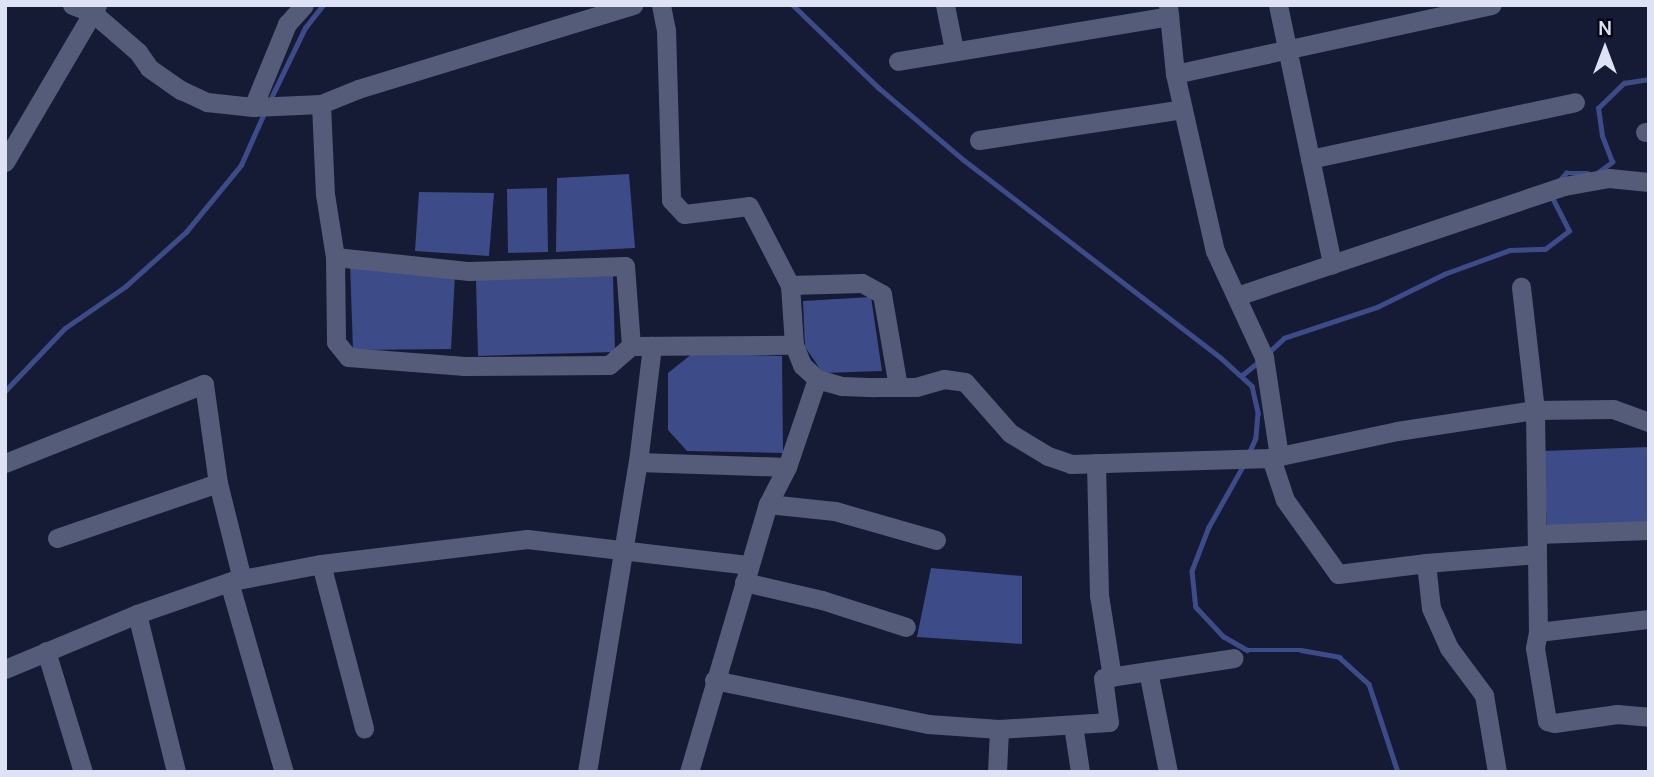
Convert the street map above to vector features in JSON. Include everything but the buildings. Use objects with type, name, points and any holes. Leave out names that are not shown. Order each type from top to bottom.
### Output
[{"type":"street","points":[[72,5],[95,9],[138,52],[149,68],[181,90],[207,102],[253,107],[321,104],[577,13],[633,5]]},
{"type":"street","points":[[253,107],[287,24],[304,5]]},
{"type":"street","points":[[661,5],[666,30],[671,200],[684,214],[749,206],[790,285],[794,345],[802,365],[817,379],[842,386],[916,387],[944,379],[965,382],[1010,433],[1048,456],[1071,464],[1275,457],[1397,431],[1535,410],[1613,410],[1649,422]]},
{"type":"street","points":[[945,5],[954,50]]},
{"type":"street","points":[[1278,5],[1332,264]]},
{"type":"street","points":[[1175,74],[1492,5]]},
{"type":"street","points":[[5,162],[95,9]]},
{"type":"street","points":[[898,61],[1168,11],[1175,74],[1215,251],[1264,357],[1275,457],[1285,500],[1338,574],[1426,563],[1537,554]]},
{"type":"street","points":[[1310,159],[1575,102]]},
{"type":"street","points":[[321,104],[325,194],[335,257],[336,342],[348,357],[465,366],[609,365],[631,346],[794,345]]},
{"type":"street","points":[[979,140],[1183,109]]},
{"type":"street","points":[[1237,296],[1564,186],[1609,178],[1649,182]]},
{"type":"street","points":[[335,257],[469,271],[625,266],[631,346]]},
{"type":"street","points":[[790,285],[862,283],[882,294],[898,387]]},
{"type":"street","points":[[1521,288],[1535,410],[1538,534],[1538,632],[1535,648],[1547,721],[1554,723],[1617,714],[1649,717]]},
{"type":"street","points":[[587,772],[638,463],[652,346]]},
{"type":"street","points":[[689,772],[768,504],[787,467],[817,379]]},
{"type":"street","points":[[5,463],[204,384],[218,483],[236,580],[284,772]]},
{"type":"street","points":[[638,463],[787,467]]},
{"type":"street","points":[[1096,463],[1099,594],[1112,677]]},
{"type":"street","points":[[57,538],[218,483]]},
{"type":"street","points":[[768,504],[835,511],[936,540]]},
{"type":"street","points":[[1538,534],[1649,530]]},
{"type":"street","points":[[5,668],[137,614],[236,580],[321,564],[527,539],[624,549],[747,574],[906,627]]},
{"type":"street","points":[[1426,563],[1430,608],[1449,648],[1484,695],[1497,772]]},
{"type":"street","points":[[321,564],[364,728]]},
{"type":"street","points":[[137,614],[176,772]]},
{"type":"street","points":[[1538,632],[1649,619]]},
{"type":"street","points":[[46,650],[83,772]]},
{"type":"street","points":[[714,680],[928,724],[999,729],[1109,722],[1102,678],[1233,658]]},
{"type":"street","points":[[1148,671],[1168,772]]},
{"type":"street","points":[[1073,725],[1080,772]]},
{"type":"street","points":[[997,772],[999,729]]},
{"type":"water","points":[[629,174],[635,248],[556,252],[557,178]]},
{"type":"water","points":[[547,188],[548,252],[508,253],[507,189]]},
{"type":"water","points":[[419,192],[494,193],[489,256],[415,251]]},
{"type":"water","points":[[350,263],[455,274],[451,349],[353,350]]},
{"type":"water","points":[[613,276],[615,352],[478,356],[476,280]]},
{"type":"water","points":[[871,297],[882,371],[823,373],[805,347],[803,301]]},
{"type":"water","points":[[693,353],[782,356],[783,453],[687,451],[668,430],[668,373]]},
{"type":"water","points":[[1649,447],[1649,522],[1547,526],[1543,451]]},
{"type":"water","points":[[931,568],[1022,576],[1022,644],[917,637]]},
{"type":"waterway","points":[[270,100],[305,28],[323,5]]},
{"type":"waterway","points":[[793,5],[879,88],[964,160],[1220,357],[1252,386],[1258,413],[1256,438],[1249,454]]},
{"type":"waterway","points":[[1597,173],[1612,162],[1602,136],[1598,108],[1624,83],[1649,79]]},
{"type":"waterway","points":[[5,391],[65,328],[126,286],[186,232],[241,165],[265,111]]},
{"type":"waterway","points":[[1559,181],[1566,173],[1588,173]]},
{"type":"waterway","points":[[1267,354],[1284,338],[1377,307],[1444,274],[1510,250],[1545,249],[1569,231],[1552,197]]},
{"type":"waterway","points":[[1241,376],[1258,362]]},
{"type":"waterway","points":[[1244,465],[1209,527],[1192,571],[1196,607],[1223,636],[1247,650],[1301,650],[1339,657],[1369,684],[1398,772]]}]
